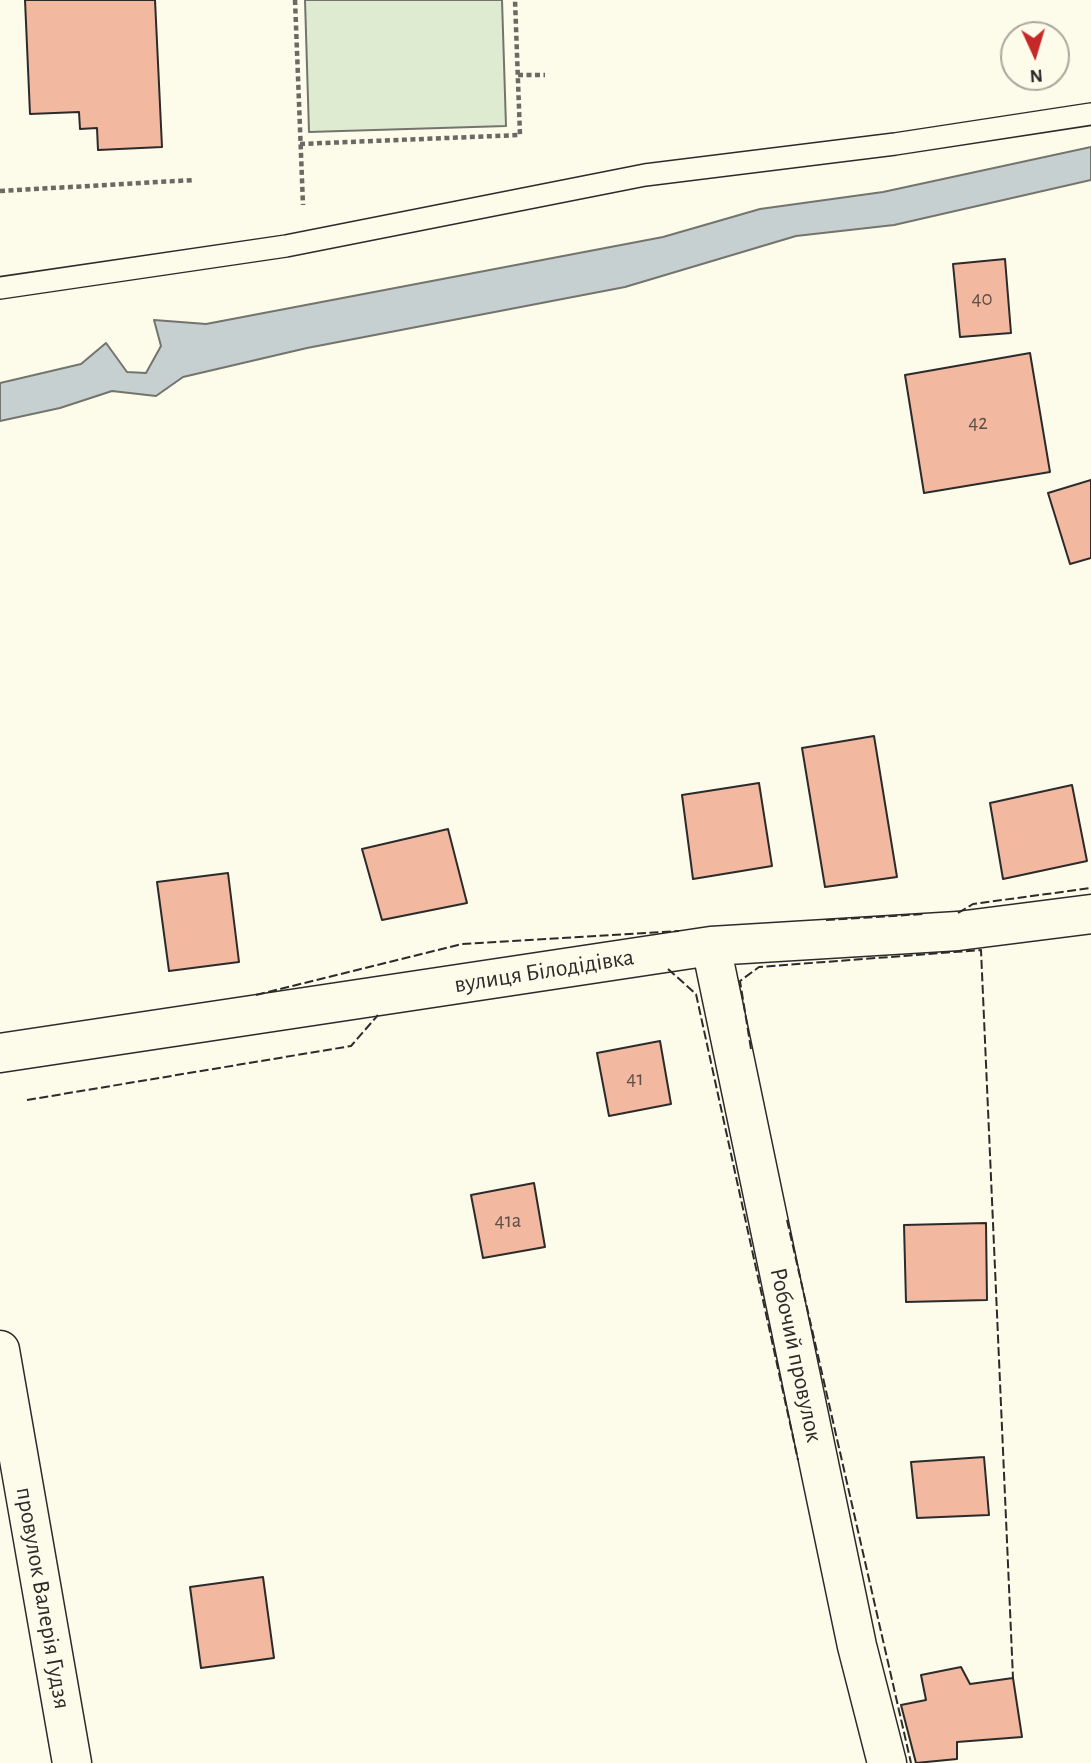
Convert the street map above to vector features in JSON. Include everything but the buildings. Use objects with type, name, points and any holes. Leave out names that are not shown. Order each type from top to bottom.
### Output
[{"type":"street","name":"вулиця Білодідівка","points":[[0,1053],[711,946],[958,931],[1091,914]]},
{"type":"street","name":"Робочий провулок","points":[[711,946],[854,1633],[887,1763]]},
{"type":"street","name":"провулок Валерія Гудзя","points":[[0,1350],[72,1763]]},
{"type":"lane","points":[[0,288],[286,246],[645,175],[895,144],[1091,114]]},
{"type":"path","points":[[295,0],[303,205]]},
{"type":"path","points":[[300,144],[520,135],[515,0]]},
{"type":"path","points":[[517,75],[545,75]]},
{"type":"path","points":[[0,191],[194,180]]},
{"type":"green space","points":[[305,0],[502,0],[506,126],[309,132]]},
{"type":"shaded area","points":[[1091,147],[1091,180],[894,225],[796,236],[625,287],[307,348],[183,377],[156,396],[112,391],[60,408],[0,421],[0,383],[81,364],[106,343],[127,372],[146,373],[161,346],[154,320],[206,324],[663,237],[760,209],[883,192]]},
{"type":"fence","points":[[958,913],[973,904],[1091,888]]},
{"type":"fence","points":[[826,920],[924,914]]},
{"type":"fence","points":[[256,995],[462,944],[679,931]]},
{"type":"fence","points":[[751,1049],[740,981],[759,967],[981,950],[1013,1678]]},
{"type":"fence","points":[[668,969],[696,994],[798,1460]]},
{"type":"fence","points":[[27,1100],[351,1046],[378,1015]]},
{"type":"fence","points":[[787,1220],[911,1763]]}]
